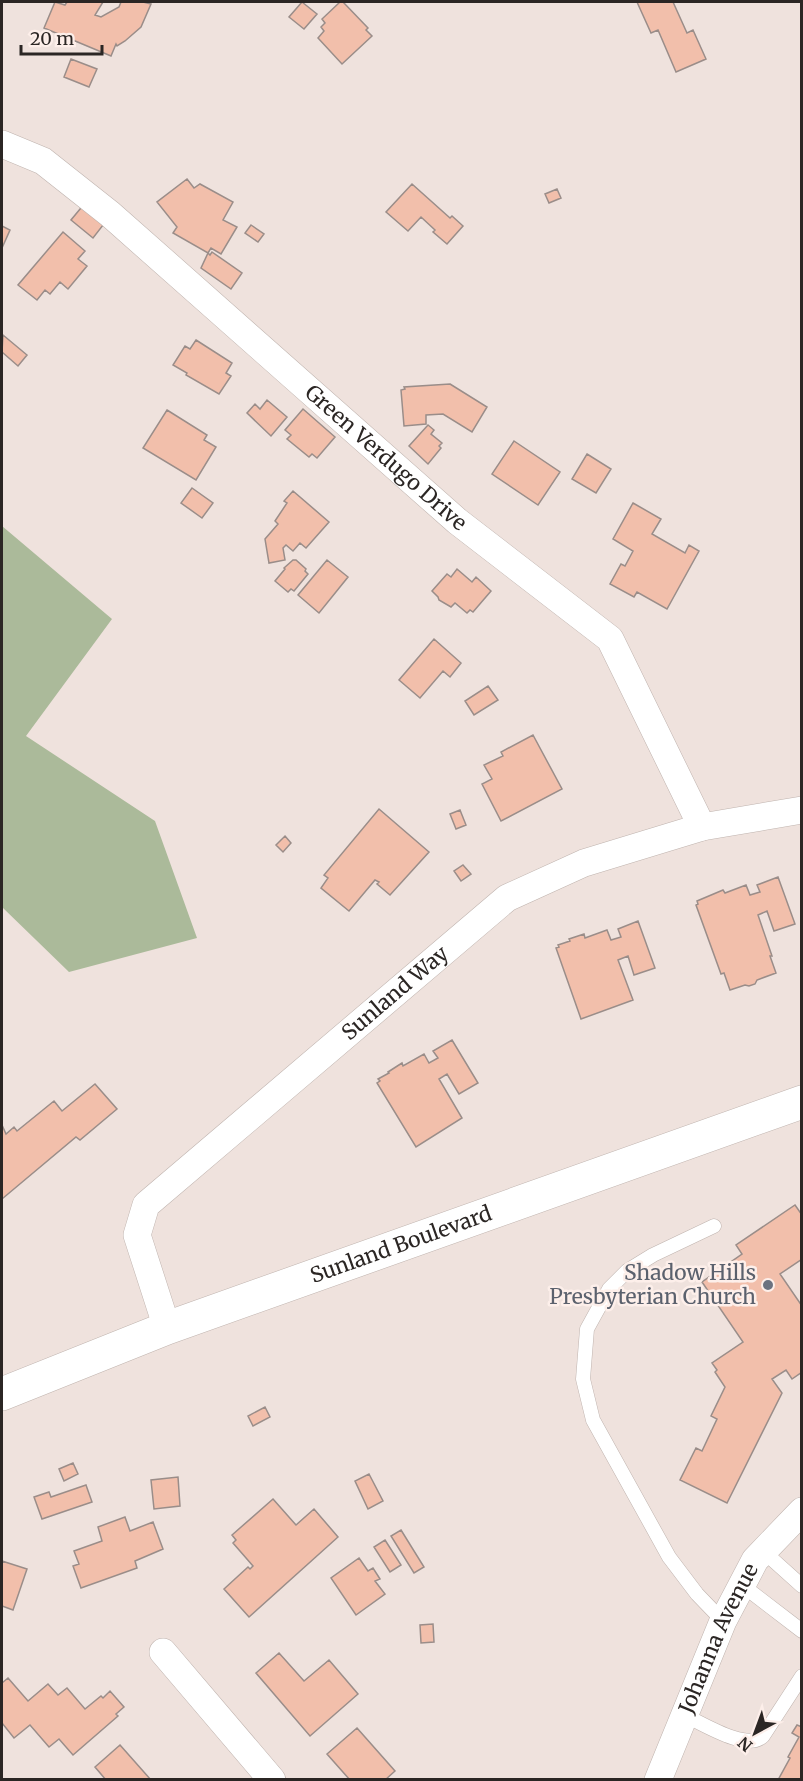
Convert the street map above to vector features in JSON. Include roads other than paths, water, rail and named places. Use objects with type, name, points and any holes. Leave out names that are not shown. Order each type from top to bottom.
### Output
[{"type":"main road","name":"Sunland Boulevard","points":[[2,1394],[167,1328],[801,1102]]},
{"type":"street","name":"Green Verdugo Drive","points":[[2,144],[43,161],[110,214],[457,521],[610,639],[702,827]]},
{"type":"street","name":"Sunland Way","points":[[167,1328],[137,1235],[146,1205],[507,898],[584,863],[702,827],[801,810]]},
{"type":"street","name":"Johanna Avenue","points":[[658,1779],[723,1621],[755,1560],[801,1511]]},
{"type":"street","points":[[163,1652],[272,1779]]},
{"type":"lane","points":[[714,1226],[644,1260],[627,1271],[609,1289],[587,1329],[583,1379],[593,1420],[669,1557],[697,1594],[723,1621]]},
{"type":"lane","points":[[763,1551],[801,1586]]},
{"type":"lane","points":[[742,1585],[801,1631]]},
{"type":"lane","points":[[684,1715],[739,1740],[755,1741],[764,1736],[801,1676]]},
{"type":"place","name":"Shadow Hills Presbyterian Church","points":[[768,1285]]}]
